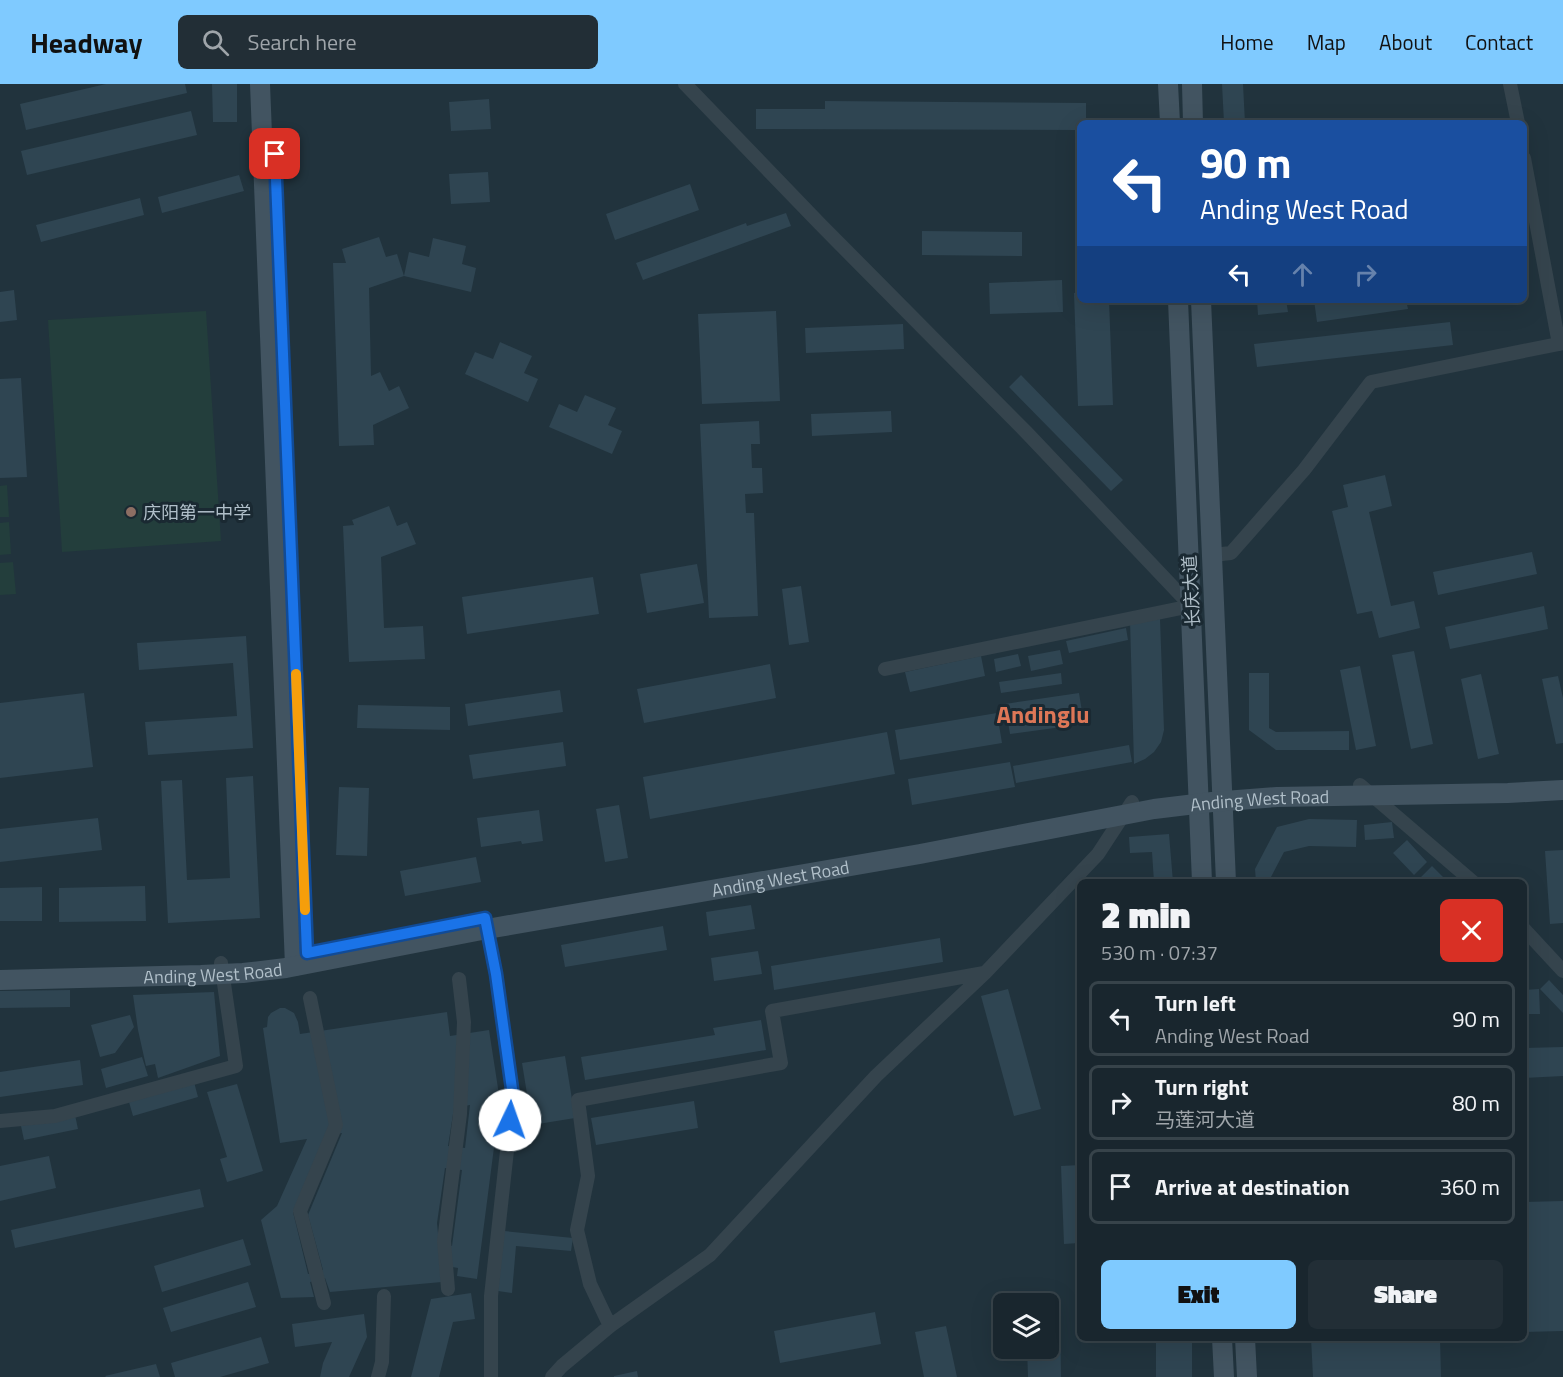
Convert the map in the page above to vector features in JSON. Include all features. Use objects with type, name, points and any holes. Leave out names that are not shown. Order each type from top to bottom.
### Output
[{"type":"street","points":[[260,84],[301,960]]},
{"type":"street","points":[[272,84],[301,960]]},
{"type":"street","points":[[685,84],[1028,434],[1191,606]]},
{"type":"street","points":[[1168,84],[1170,120]]},
{"type":"street","points":[[1192,84],[1193,120]]},
{"type":"street","points":[[1510,84],[1517,120]]},
{"type":"street","points":[[1212,555],[1231,553],[1247,536],[1304,470],[1371,382],[1561,344],[1527,173]]},
{"type":"street","name":"长庆大道","points":[[1178,303],[1202,879]]},
{"type":"street","name":"长庆大道","points":[[1201,303],[1226,879]]},
{"type":"street","points":[[885,669],[1191,606]]},
{"type":"street","name":"Anding West Road","points":[[0,980],[221,968],[243,962],[301,960],[917,843],[1128,808],[1153,798],[1277,797],[1563,779]]},
{"type":"street","points":[[1366,790],[1470,879]]},
{"type":"street","name":"Anding West Road","points":[[1366,790],[1508,793],[1563,790]]},
{"type":"street","points":[[552,1377],[610,1326],[710,1255],[876,1076],[985,973],[1098,855],[1128,808]]},
{"type":"street","points":[[486,924],[496,974],[513,1096],[491,1296],[491,1377]]},
{"type":"street","points":[[1527,931],[1563,971]]},
{"type":"street","points":[[0,1121],[56,1116],[236,1066],[221,968]]},
{"type":"street","name":"Anding West Road","points":[[0,969],[221,968]]},
{"type":"street","points":[[610,1326],[590,1284],[577,1230],[588,1176],[578,1100],[781,1063],[772,1011],[985,973]]},
{"type":"street","points":[[448,1289],[444,1241],[460,1114],[464,1022],[459,979]]},
{"type":"street","points":[[310,998],[336,1125],[300,1211],[324,1304]]},
{"type":"street","points":[[378,1377],[381,1362],[384,1296]]},
{"type":"street","points":[[1222,1341],[1224,1377]]},
{"type":"street","points":[[1245,1341],[1246,1377]]},
{"type":"green space","points":[[206,311],[221,541],[62,552],[48,320]]},
{"type":"green space","points":[[7,485],[9,517],[0,517],[0,486]]},
{"type":"green space","points":[[9,522],[11,554],[0,555],[0,523]]},
{"type":"green space","points":[[13,562],[16,594],[0,595],[0,563]]},
{"type":"building","points":[[106,84],[185,84],[187,93],[26,130],[20,104]]},
{"type":"building","points":[[212,84],[237,84],[237,122],[213,122]]},
{"type":"building","points":[[1222,84],[1243,84],[1245,120],[1224,120]]},
{"type":"building","points":[[489,99],[491,129],[451,131],[449,102]]},
{"type":"building","points":[[825,101],[1086,103],[1086,120],[1077,120],[1077,130],[756,129],[756,109],[825,109]]},
{"type":"building","points":[[191,111],[197,135],[27,175],[21,151]]},
{"type":"building","points":[[488,172],[490,202],[451,204],[449,174]]},
{"type":"building","points":[[239,175],[244,191],[162,213],[158,197]]},
{"type":"building","points":[[690,184],[699,210],[615,240],[606,214]]},
{"type":"building","points":[[140,198],[144,215],[41,242],[36,225]]},
{"type":"building","points":[[786,213],[791,226],[643,280],[636,263],[746,223],[747,226]]},
{"type":"building","points":[[922,231],[1022,232],[1022,256],[922,255]]},
{"type":"building","points":[[379,237],[386,257],[397,254],[404,276],[369,288],[371,376],[380,372],[389,391],[399,386],[409,408],[373,425],[374,445],[339,446],[333,263],[346,263],[342,249]]},
{"type":"building","points":[[433,238],[466,246],[462,264],[476,268],[471,292],[404,276],[409,252],[429,257]]},
{"type":"building","points":[[1062,280],[1063,312],[990,314],[989,283]]},
{"type":"building","points":[[14,290],[17,320],[0,322],[0,292]]},
{"type":"building","points":[[1074,293],[1077,293],[1077,303],[1109,303],[1113,405],[1078,406]]},
{"type":"building","points":[[1257,303],[1286,303],[1288,312],[1258,315]]},
{"type":"building","points":[[1314,303],[1407,303],[1408,309],[1317,322]]},
{"type":"building","points":[[776,311],[780,401],[702,404],[698,314]]},
{"type":"building","points":[[1450,322],[1453,345],[1257,367],[1254,344]]},
{"type":"building","points":[[903,324],[904,349],[806,353],[805,328]]},
{"type":"building","points":[[500,342],[532,356],[524,373],[538,379],[528,402],[465,374],[475,352],[493,359]]},
{"type":"building","points":[[1021,375],[1123,480],[1111,491],[1009,387]]},
{"type":"building","points":[[21,378],[27,477],[0,478],[0,379]]},
{"type":"building","points":[[585,395],[616,408],[608,425],[622,431],[612,454],[549,427],[559,404],[577,412]]},
{"type":"building","points":[[891,411],[892,432],[812,436],[811,414]]},
{"type":"building","points":[[759,421],[760,444],[751,444],[752,468],[762,468],[763,493],[745,494],[746,513],[754,513],[758,616],[709,618],[700,424]]},
{"type":"building","points":[[1385,475],[1392,506],[1369,512],[1391,606],[1414,601],[1420,628],[1379,638],[1372,611],[1357,614],[1332,511],[1348,507],[1343,485]]},
{"type":"building","points":[[389,506],[397,526],[407,522],[416,544],[381,557],[384,628],[423,626],[425,659],[349,662],[343,526],[354,525],[352,520]]},
{"type":"building","points":[[1532,552],[1537,574],[1438,595],[1433,572]]},
{"type":"building","points":[[697,564],[704,603],[647,613],[640,574]]},
{"type":"building","points":[[593,577],[599,614],[467,634],[462,597]]},
{"type":"building","points":[[801,586],[809,642],[789,645],[782,589]]},
{"type":"building","points":[[1544,606],[1548,629],[1450,649],[1445,627]]},
{"type":"building","points":[[1160,619],[1164,730],[1161,742],[1154,752],[1134,764],[1130,620]]},
{"type":"building","points":[[1126,628],[1128,640],[1069,653],[1066,641]]},
{"type":"building","points":[[246,636],[253,748],[148,755],[145,722],[237,716],[233,663],[139,670],[137,643]]},
{"type":"building","points":[[1060,650],[1063,664],[1031,671],[1028,656]]},
{"type":"building","points":[[1414,651],[1433,744],[1411,749],[1392,655]]},
{"type":"building","points":[[1018,654],[1021,666],[996,672],[994,659]]},
{"type":"building","points":[[981,656],[985,676],[910,692],[905,672]]},
{"type":"building","points":[[770,664],[776,698],[644,723],[637,689]]},
{"type":"building","points":[[1360,666],[1376,746],[1356,750],[1340,670]]},
{"type":"building","points":[[1061,673],[1062,684],[1001,693],[999,682]]},
{"type":"building","points":[[1249,673],[1269,673],[1269,728],[1276,732],[1349,731],[1349,750],[1276,750],[1249,730]]},
{"type":"building","points":[[1481,674],[1499,754],[1478,759],[1461,679]]},
{"type":"building","points":[[1558,676],[1563,698],[1563,743],[1556,744],[1542,679]]},
{"type":"building","points":[[560,690],[563,712],[468,726],[465,704]]},
{"type":"building","points":[[84,693],[93,767],[0,778],[0,703]]},
{"type":"building","points":[[1079,693],[1084,724],[1010,734],[1005,704]]},
{"type":"building","points":[[358,705],[450,707],[450,730],[357,728]]},
{"type":"building","points":[[997,713],[1002,743],[900,760],[895,730]]},
{"type":"building","points":[[887,732],[895,774],[650,819],[643,777]]},
{"type":"building","points":[[563,742],[566,766],[473,779],[469,755]]},
{"type":"building","points":[[1129,745],[1132,762],[1016,783],[1013,766]]},
{"type":"building","points":[[1010,762],[1015,787],[912,805],[908,779]]},
{"type":"building","points":[[253,776],[260,918],[168,923],[161,781],[182,780],[187,880],[230,878],[226,778]]},
{"type":"building","points":[[339,787],[369,788],[367,856],[336,855]]},
{"type":"building","points":[[619,805],[628,858],[605,862],[596,809]]},
{"type":"building","points":[[539,810],[543,841],[522,844],[521,841],[481,847],[477,818]]},
{"type":"building","points":[[98,818],[102,850],[0,862],[0,829]]},
{"type":"building","points":[[1309,819],[1357,820],[1356,847],[1309,846],[1284,852],[1271,879],[1256,879],[1255,869],[1277,827]]},
{"type":"building","points":[[1392,822],[1394,838],[1365,840],[1364,825]]},
{"type":"building","points":[[1169,834],[1173,879],[1154,879],[1152,852],[1130,853],[1129,837]]},
{"type":"building","points":[[1407,840],[1427,862],[1414,875],[1393,853]]},
{"type":"building","points":[[1563,850],[1563,923],[1550,924],[1545,851]]},
{"type":"building","points":[[476,857],[481,882],[405,896],[400,871]]},
{"type":"building","points":[[1432,866],[1445,879],[1423,879],[1421,877]]},
{"type":"building","points":[[145,886],[146,921],[59,922],[59,888]]},
{"type":"building","points":[[42,887],[42,921],[0,921],[0,888]]},
{"type":"building","points":[[751,905],[755,929],[709,936],[706,912]]},
{"type":"building","points":[[663,926],[667,950],[565,967],[561,945]]},
{"type":"building","points":[[940,938],[943,962],[774,990],[771,966]]},
{"type":"building","points":[[758,951],[762,974],[714,981],[711,958]]},
{"type":"building","points":[[1549,980],[1563,995],[1563,1013],[1540,989]]},
{"type":"building","points":[[1008,989],[1041,1109],[1014,1116],[981,996]]},
{"type":"building","points":[[1539,989],[1540,1014],[1527,1014],[1527,990]]},
{"type":"building","points":[[70,990],[70,1007],[0,1008],[0,991]]},
{"type":"building","points":[[214,992],[220,1056],[158,1078],[155,1064],[146,1066],[133,995]]},
{"type":"building","points":[[285,1008],[294,1013],[300,1034],[447,1012],[450,1036],[489,1030],[500,1101],[477,1279],[457,1276],[458,1268],[441,1265],[442,1282],[330,1292],[325,1278],[310,1282],[314,1297],[281,1298],[261,1220],[277,1206],[307,1139],[280,1143],[263,1028],[267,1027],[271,1013]],"holes":[[[470,1105],[465,1148],[448,1146],[454,1108]],[[342,1133],[308,1215],[323,1270],[308,1274],[293,1212],[327,1136]],[[445,1168],[462,1170],[452,1246],[439,1244],[437,1223]]]},
{"type":"building","points":[[130,1015],[134,1027],[115,1053],[100,1057],[91,1025]]},
{"type":"building","points":[[761,1020],[766,1050],[585,1080],[581,1057],[715,1035],[713,1028]]},
{"type":"building","points":[[1563,1047],[1563,1076],[1527,1078],[1527,1048]]},
{"type":"building","points":[[565,1056],[575,1118],[532,1125],[522,1063]]},
{"type":"building","points":[[142,1057],[148,1076],[106,1088],[101,1069]]},
{"type":"building","points":[[80,1060],[83,1085],[0,1097],[0,1072]]},
{"type":"building","points":[[194,1082],[198,1097],[133,1116],[129,1102]]},
{"type":"building","points":[[237,1084],[263,1171],[227,1182],[220,1159],[227,1157],[207,1092]]},
{"type":"building","points":[[694,1101],[698,1128],[596,1145],[591,1118]]},
{"type":"building","points":[[75,1115],[78,1129],[24,1140],[21,1126]]},
{"type":"building","points":[[49,1156],[56,1188],[0,1201],[0,1166]]},
{"type":"building","points":[[1077,1165],[1077,1243],[1064,1244],[1061,1166]]},
{"type":"building","points":[[200,1189],[204,1207],[15,1248],[11,1230]]},
{"type":"building","points":[[1563,1201],[1563,1331],[1527,1332],[1527,1202]]},
{"type":"building","points":[[504,1231],[573,1238],[571,1251],[516,1246],[512,1293],[498,1291]]},
{"type":"building","points":[[243,1239],[251,1265],[162,1292],[154,1266]]},
{"type":"building","points":[[248,1282],[256,1307],[171,1332],[163,1308]]},
{"type":"building","points":[[471,1293],[475,1319],[453,1322],[439,1377],[411,1377],[431,1299]]},
{"type":"building","points":[[1060,1307],[1061,1377],[1028,1377],[1027,1359],[1059,1359]]},
{"type":"building","points":[[875,1312],[881,1344],[780,1363],[774,1331]]},
{"type":"building","points":[[364,1314],[367,1337],[349,1377],[320,1377],[332,1342],[295,1347],[292,1324]]},
{"type":"building","points":[[946,1326],[957,1377],[924,1377],[915,1332]]},
{"type":"building","points":[[261,1337],[269,1363],[220,1377],[175,1377],[171,1363]]},
{"type":"building","points":[[1156,1341],[1192,1341],[1192,1377],[1156,1377]]},
{"type":"building","points":[[1311,1341],[1440,1341],[1441,1377],[1313,1377]]},
{"type":"building","points":[[156,1364],[160,1377],[105,1376]]},
{"type":"building","points":[[637,1371],[638,1377],[614,1377],[614,1376]]},
{"type":"slow traffic","points":[[296,674],[305,910]]},
{"type":"place","name":"庆阳第一中学","points":[[131,512]]},
{"type":"district","name":"Andinglu","points":[[1043,714]]},
{"type":"route","points":[[275,154],[307,953],[485,918],[496,974],[513,1096],[510,1120]]}]
